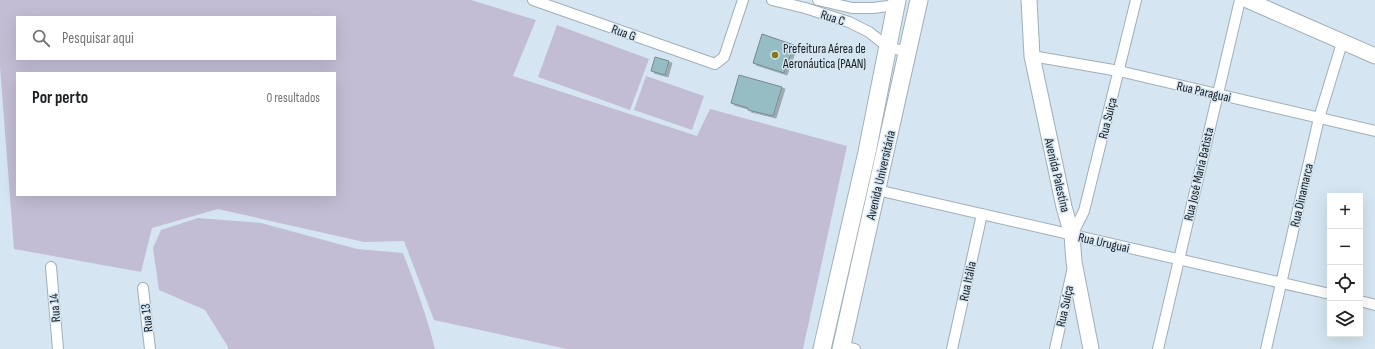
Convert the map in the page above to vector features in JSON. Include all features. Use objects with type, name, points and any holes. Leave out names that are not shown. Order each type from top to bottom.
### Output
[{"type":"main road","name":"Avenida Universitária","points":[[846,348],[877,190],[919,0]]},
{"type":"main road","name":"Avenida Universitária","points":[[822,349],[866,160],[896,2]]},
{"type":"main road","points":[[882,80],[900,84]]},
{"type":"street","name":"Rua G","points":[[532,0],[715,64],[724,57],[743,0]]},
{"type":"street","name":"Rua C","points":[[818,0],[852,8],[873,8],[896,2]]},
{"type":"street","name":"Avenida Palestina","points":[[1030,0],[1032,56],[1064,207],[1072,235],[1074,262],[1091,349]]},
{"type":"street","name":"Rua Suiça","points":[[1072,235],[1084,211],[1136,0]]},
{"type":"street","name":"Rua José Maria Batista","points":[[1158,349],[1240,0]]},
{"type":"street","points":[[1247,0],[1342,43],[1375,56]]},
{"type":"street","name":"Rua C","points":[[779,1],[806,4],[869,32],[888,47]]},
{"type":"street","points":[[848,22],[852,8]]},
{"type":"street","name":"Rua Dinamarca","points":[[1266,349],[1319,118],[1342,43]]},
{"type":"street","points":[[888,47],[907,52]]},
{"type":"street","name":"Rua Paraguai","points":[[1032,56],[1119,72],[1375,131]]},
{"type":"street","name":"Rua Uruguai","points":[[877,190],[1327,293]]},
{"type":"street","name":"Rua Itália","points":[[952,349],[982,214]]},
{"type":"street","name":"Rua Suíça","points":[[1055,349],[1074,262]]},
{"type":"street","name":"Rua 14","points":[[51,267],[58,349]]},
{"type":"street","name":"Rua 13","points":[[142,288],[150,349]]},
{"type":"street","points":[[1363,302],[1375,305]]},
{"type":"shaded area","points":[[0,0],[471,0],[536,20],[513,76],[697,136],[710,109],[847,146],[803,349],[567,349],[434,320],[404,241],[364,242],[218,209],[152,228],[141,272],[14,249],[0,67]]},
{"type":"shaded area","points":[[557,25],[649,59],[630,110],[538,77]]},
{"type":"shaded area","points":[[646,76],[704,96],[692,130],[634,110]]},
{"type":"shaded area","points":[[198,218],[261,223],[357,249],[403,253],[425,313],[435,349],[228,349],[205,310],[159,290],[153,248],[161,230]]},
{"type":"building","points":[[762,34],[794,45],[784,73],[753,63]]},
{"type":"building","points":[[655,57],[669,61],[665,75],[651,71]]},
{"type":"building","points":[[739,75],[782,87],[773,116],[748,110],[748,108],[731,103]]},
{"type":"place","name":"Prefeitura Aérea de Aeronáutica (PAAN)","points":[[775,55]]}]
